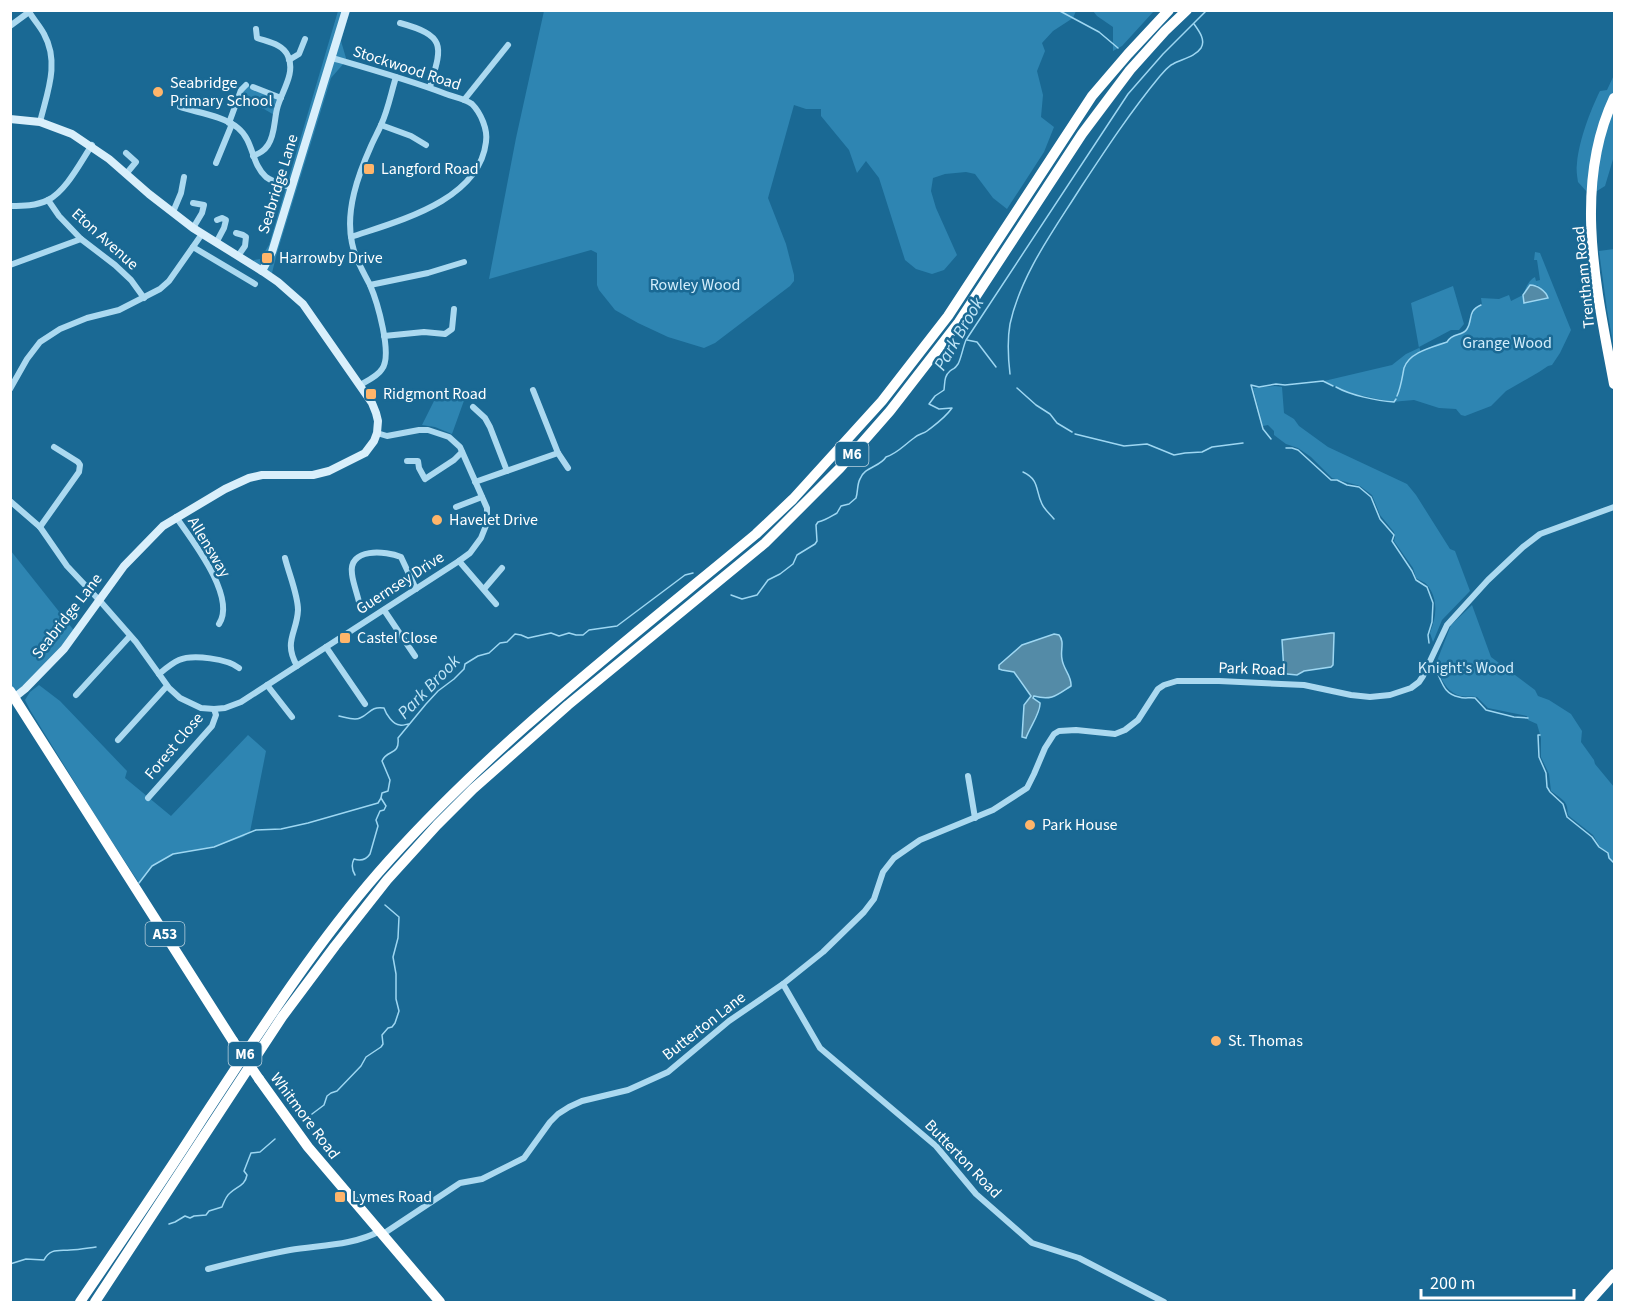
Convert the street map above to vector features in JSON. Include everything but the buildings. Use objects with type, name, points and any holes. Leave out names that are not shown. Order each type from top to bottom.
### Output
[{"type":"highway","name":"M6","points":[[80,1302],[289,987],[376,875],[428,819],[505,743],[756,534],[835,454],[882,401],[948,316],[1092,96],[1169,10]]},
{"type":"highway","name":"M6","points":[[95,1302],[282,1017],[387,880],[437,825],[481,782],[568,705],[765,543],[840,468],[890,411],[959,322],[1082,134],[1130,70],[1187,10]]},
{"type":"highway","name":"Trentham Road","points":[[1614,98],[1596,150],[1592,208],[1594,263],[1614,384]]},
{"type":"highway","name":"Whitmore Road","points":[[13,694],[259,1079],[308,1147],[440,1302]]},
{"type":"highway","points":[[1589,1302],[1614,1274]]},
{"type":"street","name":"Seabridge Lane","points":[[262,271],[272,252],[346,10]]},
{"type":"street","points":[[10,26],[29,11],[45,36],[51,52],[53,70],[40,122]]},
{"type":"street","points":[[400,23],[431,34],[436,41],[439,52],[430,87]]},
{"type":"street","points":[[254,156],[262,152],[269,144],[290,71],[289,60],[283,48],[257,38],[256,29]]},
{"type":"street","points":[[289,60],[299,54],[305,39]]},
{"type":"street","points":[[464,100],[508,45]]},
{"type":"street","name":"Stockwood Road","points":[[332,58],[430,87],[464,100],[472,105],[483,121],[487,136],[481,161],[464,184],[436,205],[415,215],[351,237]]},
{"type":"street","points":[[360,385],[382,370],[386,360],[379,312],[370,285],[358,264],[351,237],[351,208],[355,189],[381,125],[396,77]]},
{"type":"street","points":[[216,163],[241,90],[246,85]]},
{"type":"street","points":[[253,87],[281,98]]},
{"type":"street","points":[[180,106],[239,128],[244,134],[256,165],[267,178],[292,188]]},
{"type":"street","points":[[10,119],[40,122],[72,134],[92,146],[202,234],[278,282],[303,304],[360,385],[376,413],[377,433]]},
{"type":"street","points":[[381,125],[411,136],[426,145]]},
{"type":"street","points":[[10,206],[29,206],[48,200],[65,185],[92,146]]},
{"type":"street","points":[[126,153],[136,162],[126,174]]},
{"type":"street","points":[[173,212],[181,193],[184,177]]},
{"type":"street","name":"Eton Avenue","points":[[48,200],[59,216],[81,239],[116,265],[144,298]]},
{"type":"street","points":[[193,203],[204,205],[194,228]]},
{"type":"street","points":[[216,243],[226,220],[222,218],[217,220]]},
{"type":"street","points":[[236,233],[246,237],[245,246],[238,256]]},
{"type":"street","points":[[10,388],[40,342],[60,329],[87,318],[119,310],[160,289],[169,281],[202,234]]},
{"type":"street","points":[[10,265],[81,239]]},
{"type":"street","points":[[193,247],[255,284]]},
{"type":"street","points":[[370,285],[428,273],[464,262]]},
{"type":"street","points":[[384,336],[423,332],[445,334],[452,329],[454,309]]},
{"type":"street","points":[[10,371],[18,373]]},
{"type":"street","points":[[533,390],[558,453],[568,468]]},
{"type":"street","points":[[473,407],[485,418],[490,427],[507,471]]},
{"type":"street","name":"Guernsey Drive","points":[[214,709],[241,702],[459,561],[470,553],[481,538],[487,523],[487,508],[462,452],[449,437],[428,430],[387,436],[377,433]]},
{"type":"street","name":"Seabridge Lane","points":[[13,694],[25,689],[64,649],[124,566],[163,526],[225,489],[249,478],[262,475],[313,475],[329,471],[365,453],[377,433]]},
{"type":"street","points":[[40,527],[76,477],[80,465],[54,447]]},
{"type":"street","points":[[407,461],[418,461],[425,479],[462,452]]},
{"type":"street","points":[[475,482],[558,453]]},
{"type":"street","points":[[456,507],[482,497]]},
{"type":"street","points":[[10,501],[40,527],[67,566],[130,636],[168,686],[189,703],[201,708],[214,709]]},
{"type":"street","name":"Park Road","points":[[887,867],[894,858],[920,840],[993,810],[1027,788],[1054,734],[1059,731],[1076,730],[1115,734],[1125,730],[1138,720],[1158,689],[1170,682],[1304,684],[1370,697],[1390,695],[1411,688],[1424,676],[1447,625],[1488,580],[1531,539],[1614,507]]},
{"type":"street","name":"Allensway","points":[[176,518],[201,554],[223,598],[224,608],[222,621],[219,624]]},
{"type":"street","points":[[359,602],[351,572],[359,556],[370,553],[385,553],[401,558],[416,589]]},
{"type":"street","points":[[285,558],[298,611],[290,641],[292,657],[297,666]]},
{"type":"street","points":[[459,561],[496,604]]},
{"type":"street","points":[[484,589],[502,567]]},
{"type":"street","points":[[384,610],[415,656]]},
{"type":"street","points":[[76,696],[130,636]]},
{"type":"street","points":[[326,647],[365,704]]},
{"type":"street","points":[[159,674],[182,659],[206,658],[234,664],[239,668]]},
{"type":"street","points":[[267,685],[292,717]]},
{"type":"street","points":[[118,740],[168,686]]},
{"type":"street","name":"Forest Close","points":[[148,798],[212,726],[216,715],[214,709]]},
{"type":"street","points":[[968,776],[975,818]]},
{"type":"street","name":"Butterton Lane","points":[[382,1233],[460,1183],[482,1179],[524,1158],[550,1122],[569,1107],[582,1101],[628,1090],[668,1072],[729,1021],[783,984],[823,952],[864,912],[874,899],[883,872],[887,867]]},
{"type":"street","name":"Butterton Road","points":[[783,984],[820,1048],[936,1146],[976,1194],[1032,1242],[1079,1258],[1164,1302]]},
{"type":"street","points":[[208,1269],[291,1250],[340,1244],[382,1233]]},
{"type":"green space","name":"Rowley Wood","points":[[544,10],[1076,11],[1073,18],[1053,31],[1042,43],[1045,51],[1037,71],[1043,95],[1041,117],[1054,127],[1044,152],[1007,209],[993,198],[975,174],[966,172],[945,174],[933,178],[931,191],[936,208],[957,255],[944,270],[932,274],[916,269],[905,260],[879,178],[866,161],[857,173],[849,150],[821,116],[821,109],[806,109],[794,105],[768,198],[786,244],[794,281],[715,343],[704,348],[668,337],[615,310],[597,285],[597,253],[591,250],[489,279]]},
{"type":"green space","points":[[338,11],[350,11],[341,41],[345,62],[331,78],[271,277],[251,264],[254,260],[260,259],[269,245]]},
{"type":"green space","points":[[1093,11],[1154,11],[1122,46],[1113,51],[1113,27]]},
{"type":"green space","points":[[1614,75],[1614,156],[1605,186],[1597,191],[1587,192],[1578,182],[1577,165],[1580,145],[1600,91],[1607,90]]},
{"type":"green space","points":[[246,85],[281,98],[276,116],[243,101],[243,88]]},
{"type":"green space","points":[[1614,249],[1614,343],[1613,343],[1599,251]]},
{"type":"green space","name":"Grange Wood","points":[[1535,252],[1540,253],[1571,330],[1552,365],[1506,391],[1491,406],[1465,416],[1456,409],[1439,408],[1414,400],[1391,402],[1359,395],[1324,381],[1392,365],[1406,354],[1419,348],[1411,303],[1453,286],[1464,324],[1459,330],[1451,330],[1419,347],[1421,352],[1463,333],[1469,325],[1474,309],[1482,305],[1481,298],[1499,299],[1509,295],[1511,301],[1523,295],[1524,302],[1542,291],[1537,285],[1530,285],[1524,293],[1533,278],[1535,277],[1536,281],[1540,280],[1537,260],[1534,260]]},
{"type":"green space","name":"Knight's Wood","points":[[1282,387],[1284,413],[1294,419],[1299,426],[1328,447],[1407,484],[1450,549],[1455,551],[1470,591],[1442,620],[1433,642],[1430,633],[1434,621],[1434,598],[1426,583],[1416,578],[1413,568],[1394,541],[1394,532],[1380,515],[1372,495],[1360,486],[1332,478],[1311,457],[1298,448],[1286,444],[1274,435],[1274,431],[1268,425],[1263,426],[1253,388]]},
{"type":"green space","points":[[466,395],[452,434],[435,427],[422,425],[434,401]]},
{"type":"green space","points":[[11,551],[76,633],[15,697],[11,691]]},
{"type":"green space","name":"Knight's Wood","points":[[1472,605],[1491,657],[1535,690],[1538,696],[1571,714],[1582,731],[1581,742],[1614,787],[1614,863],[1593,835],[1569,816],[1565,802],[1551,791],[1549,774],[1541,757],[1541,738],[1537,724],[1528,720],[1527,716],[1488,708],[1477,697],[1456,694],[1442,680],[1435,666],[1451,625]]},
{"type":"green space","points":[[39,685],[60,701],[127,771],[125,778],[171,816],[248,735],[266,751],[250,832],[243,837],[214,847],[173,854],[152,866],[139,883],[30,710],[25,700],[30,692]]},
{"type":"shaded area","points":[[1530,285],[1541,289],[1548,298],[1524,303],[1523,295]]},
{"type":"shaded area","points":[[1334,633],[1333,665],[1331,667],[1304,671],[1297,675],[1284,672],[1282,640]]},
{"type":"shaded area","points":[[1054,634],[1059,635],[1062,640],[1063,663],[1071,686],[1050,697],[1034,696],[1033,698],[1040,703],[1039,711],[1026,738],[1022,737],[1024,705],[1031,696],[1014,672],[999,669],[999,665],[1022,645]]},
{"type":"waterway","points":[[1058,10],[1099,32],[1118,48]]},
{"type":"waterway","name":"Park Brook","points":[[731,595],[742,599],[757,595],[768,580],[780,574],[793,564],[797,555],[815,544],[818,522],[837,513],[841,506],[849,504],[856,498],[859,481],[865,472],[927,431],[949,412],[952,408],[939,409],[929,404],[944,390],[945,379],[958,364],[966,340],[1128,94],[1163,54],[1207,10]]},
{"type":"waterway","points":[[1010,374],[1008,349],[1010,324],[1030,270],[1090,173],[1149,89],[1169,66],[1192,56],[1201,48],[1202,39],[1194,24]]},
{"type":"waterway","points":[[1397,396],[1407,362],[1416,354],[1463,333],[1469,326],[1472,313],[1481,305]]},
{"type":"waterway","points":[[967,340],[977,342],[996,367]]},
{"type":"waterway","points":[[1271,439],[1263,429],[1251,385],[1259,387],[1323,381],[1333,386]]},
{"type":"waterway","points":[[1336,387],[1372,399],[1394,402],[1396,399]]},
{"type":"waterway","points":[[1017,388],[1050,414],[1057,423],[1072,432]]},
{"type":"waterway","points":[[1075,434],[1124,446],[1147,444],[1174,455],[1202,452],[1212,447],[1243,443]]},
{"type":"waterway","points":[[1286,448],[1298,450],[1331,480],[1359,487],[1371,497],[1380,519],[1394,535],[1392,541],[1416,580],[1427,587],[1433,603],[1429,643]]},
{"type":"waterway","points":[[1023,472],[1035,482],[1043,506],[1054,519]]},
{"type":"waterway","name":"Park Brook","points":[[355,875],[352,863],[354,859],[363,860],[370,854],[378,826],[376,820],[380,811],[386,806],[381,798],[382,793],[388,791],[390,780],[382,761],[384,757],[397,748],[398,738],[438,691],[464,669],[465,664],[478,656],[489,653],[515,634],[528,638],[551,633],[559,636],[569,633],[583,635],[589,630],[617,626],[685,575],[693,573]]},
{"type":"waterway","points":[[1434,667],[1449,693],[1463,698],[1475,698],[1486,710],[1528,718]]},
{"type":"waterway","points":[[339,716],[358,719],[373,709],[384,708],[397,725],[409,724]]},
{"type":"waterway","points":[[1540,735],[1538,735],[1539,757],[1546,773],[1547,787],[1563,804],[1567,817],[1592,837],[1599,847],[1608,853],[1614,863]]},
{"type":"waterway","points":[[139,883],[152,866],[173,854],[214,847],[256,830],[281,829],[308,823],[378,803],[381,798]]},
{"type":"waterway","name":"Park Brook","points":[[312,1114],[324,1105],[327,1096],[337,1091],[361,1066],[366,1057],[381,1047],[382,1035],[395,1023],[399,1011],[393,957],[398,938],[399,917],[385,905]]},
{"type":"waterway","name":"Park Brook","points":[[169,1224],[185,1216],[190,1218],[206,1215],[209,1211],[222,1207],[229,1194],[244,1181],[247,1175],[244,1171],[251,1153],[260,1152],[275,1139]]},
{"type":"waterway","name":"Park Brook","points":[[10,1264],[26,1259],[44,1260],[46,1256],[55,1251],[96,1247]]},
{"type":"place","name":"Seabridge Primary School","points":[[158,92]]},
{"type":"place","name":"Langford Road","points":[[369,169]]},
{"type":"place","name":"Harrowby Drive","points":[[267,258]]},
{"type":"place","name":"Ridgmont Road","points":[[371,394]]},
{"type":"place","name":"Havelet Drive","points":[[437,520]]},
{"type":"place","name":"Castel Close","points":[[345,638]]},
{"type":"place","name":"Park House","points":[[1030,825]]},
{"type":"place","name":"St. Thomas","points":[[1216,1041]]},
{"type":"place","name":"Lymes Road","points":[[340,1197]]}]
